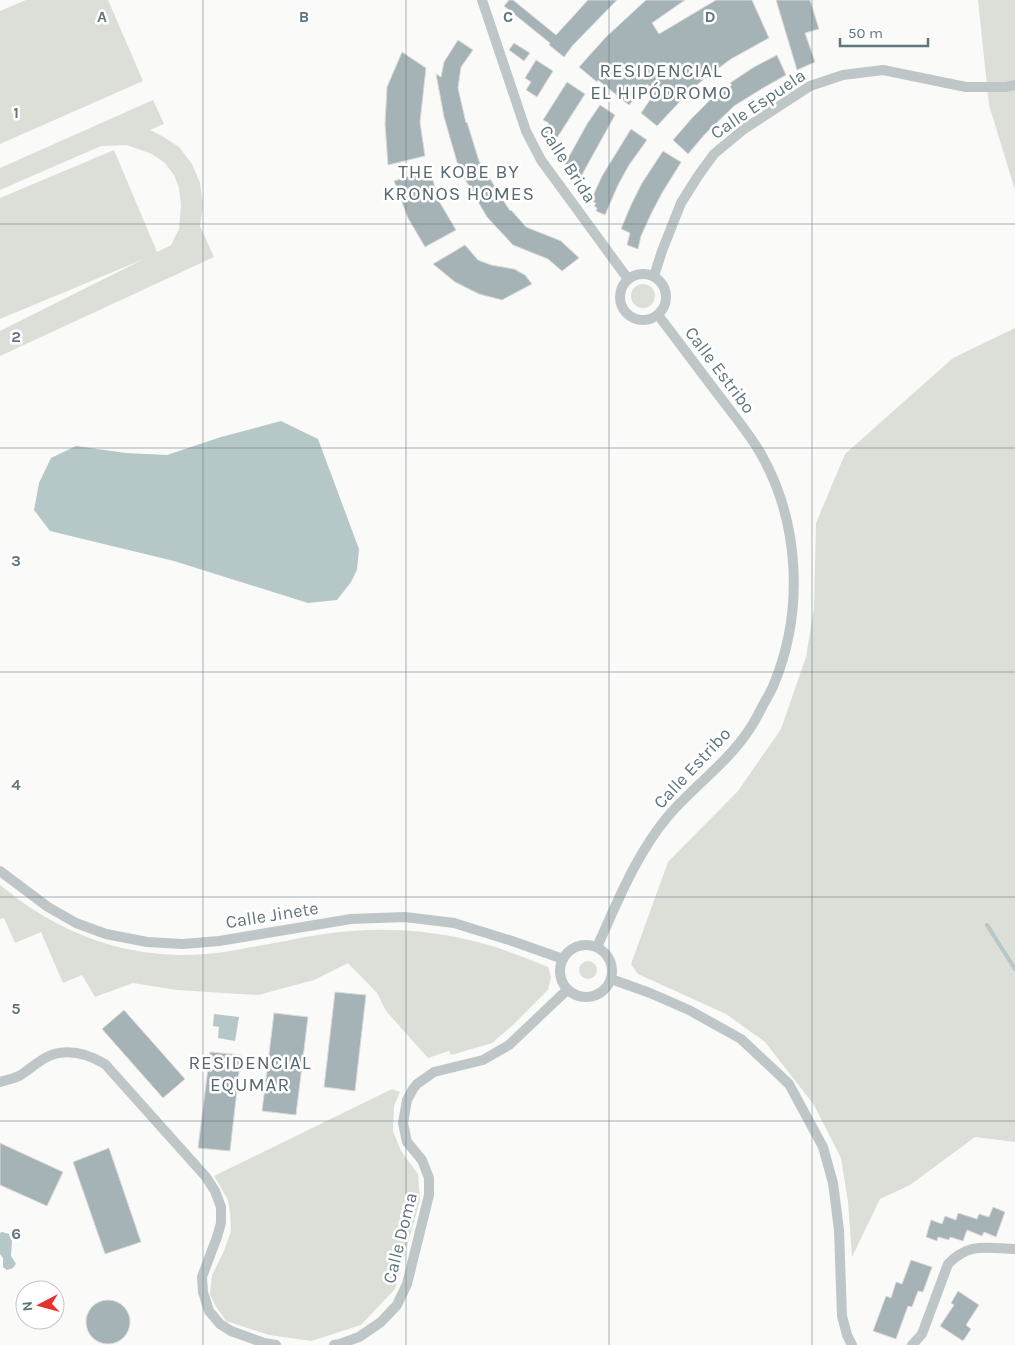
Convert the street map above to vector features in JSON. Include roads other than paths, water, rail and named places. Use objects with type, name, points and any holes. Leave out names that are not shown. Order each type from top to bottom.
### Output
[{"type":"street","name":"Calle Brida","points":[[482,0],[526,131],[541,160],[628,279]]},
{"type":"street","name":"Calle Espuela","points":[[654,276],[681,204],[714,154],[744,129],[810,86],[843,75],[883,70],[966,87],[1006,87],[1015,85]]},
{"type":"street","points":[[648,274],[654,276],[660,281],[666,295],[663,309],[652,319],[637,320],[630,317],[621,306],[619,298],[623,284],[634,275],[648,274]]},
{"type":"street","name":"Calle Estribo","points":[[597,947],[626,881],[647,843],[670,814],[728,756],[750,730],[774,685],[785,652],[791,619],[794,581],[792,547],[785,512],[774,479],[761,453],[741,424],[658,315]]},
{"type":"street","name":"Calle Jinete","points":[[0,871],[48,907],[76,923],[106,934],[147,942],[183,944],[219,941],[351,919],[404,917],[454,923],[563,959]]},
{"type":"street","points":[[582,945],[597,947],[609,957],[612,964],[612,979],[601,994],[583,998],[568,990],[560,975],[560,967],[563,959],[574,948],[582,945]]},
{"type":"street","points":[[612,979],[689,1010],[741,1039],[789,1084],[823,1146],[833,1184],[839,1230],[842,1316],[852,1345]]},
{"type":"street","name":"Calle Doma","points":[[334,1345],[359,1336],[382,1322],[396,1305],[407,1284],[430,1195],[429,1178],[422,1160],[407,1142],[403,1123],[407,1100],[413,1089],[434,1072],[483,1060],[509,1045],[568,990]]},
{"type":"street","points":[[0,1082],[17,1077],[48,1056],[66,1052],[93,1057],[105,1064],[206,1177],[215,1190],[221,1207],[221,1223],[202,1277],[203,1292],[210,1311],[220,1324],[231,1331],[264,1343],[276,1345]]},
{"type":"street","points":[[912,1345],[922,1334],[948,1264],[956,1256],[969,1249],[980,1247],[1015,1249]]},
{"type":"waterway","points":[[987,925],[1015,969]]},
{"type":"district","name":"RESIDENCIAL EL HIPÓDROMO","points":[[661,82]]},
{"type":"district","name":"THE KOBE BY KRONOS HOMES","points":[[459,183]]},
{"type":"district","name":"RESIDENCIAL EQUMAR","points":[[250,1074]]}]
